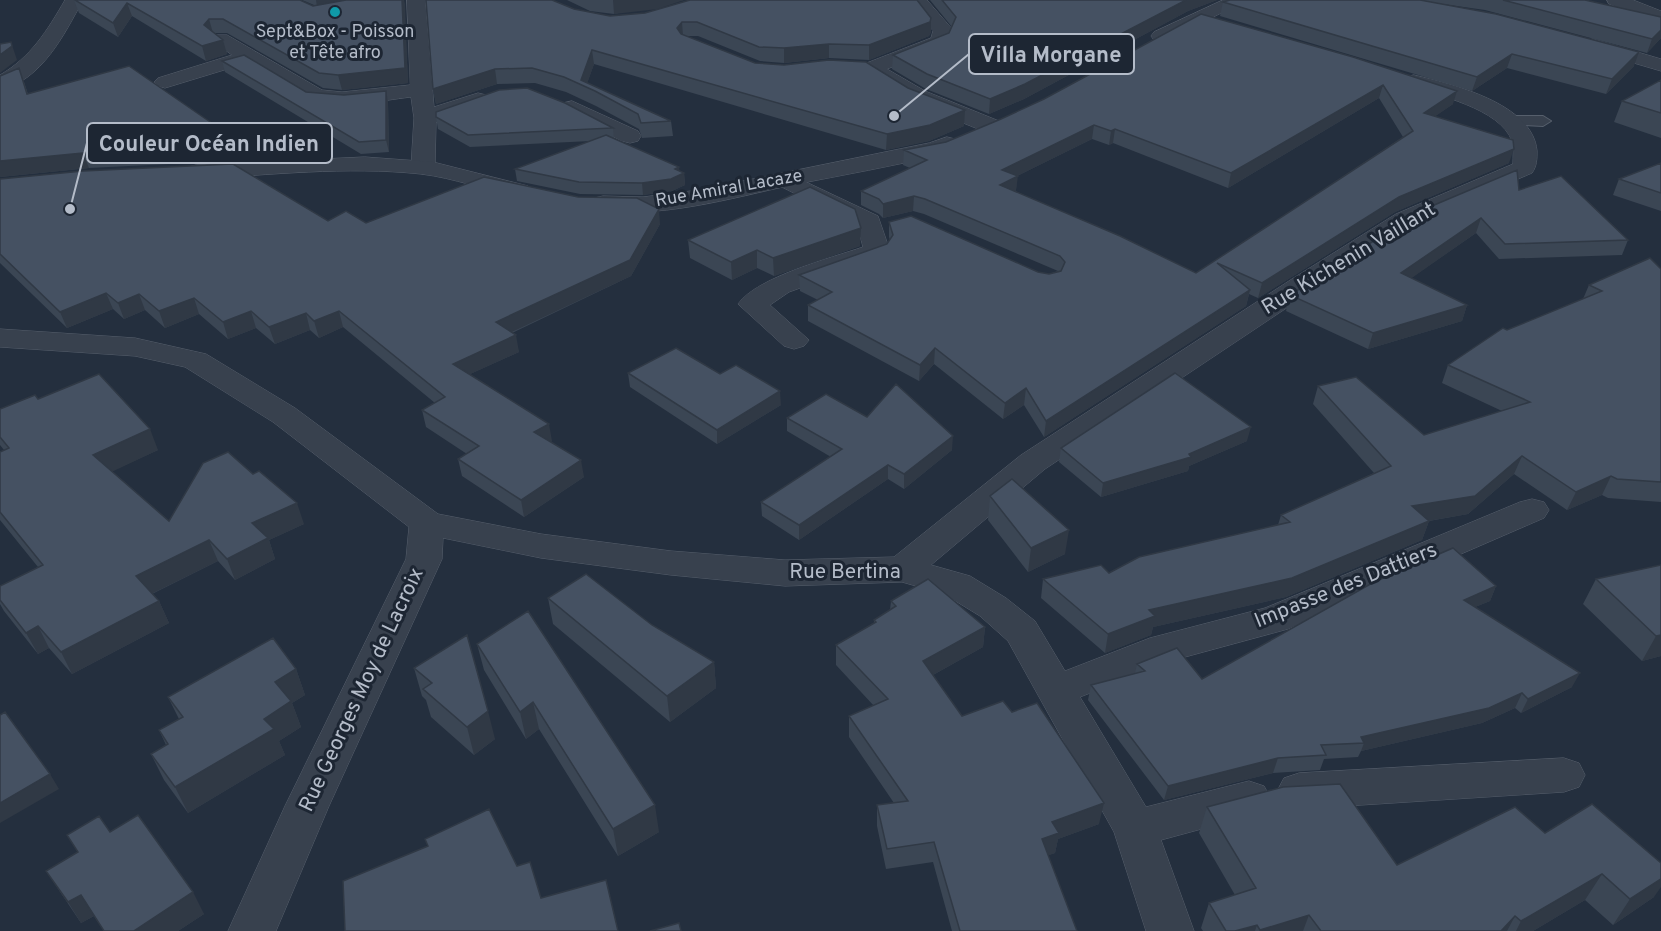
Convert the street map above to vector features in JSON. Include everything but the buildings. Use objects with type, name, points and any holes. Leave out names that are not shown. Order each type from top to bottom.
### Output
[{"type":"street","points":[[0,84],[28,68],[46,49],[74,0]]},
{"type":"street","points":[[416,0],[421,90],[425,118],[423,167]]},
{"type":"street","points":[[850,67],[871,68],[940,41],[943,30],[916,0]]},
{"type":"street","points":[[1145,45],[1196,16],[1221,6],[1246,0]]},
{"type":"street","points":[[1616,0],[1661,18]]},
{"type":"street","points":[[1196,16],[1239,29]]},
{"type":"street","points":[[220,39],[317,96],[342,98],[421,90]]},
{"type":"street","points":[[1570,40],[1661,65]]},
{"type":"street","points":[[165,81],[249,56]]},
{"type":"street","points":[[871,68],[917,96],[991,126]]},
{"type":"street","name":"Rue Kichenin Vaillant","points":[[903,569],[1033,462],[1302,285],[1405,219],[1524,168],[1525,153],[1522,138],[1509,121],[1491,107],[1388,73]]},
{"type":"street","points":[[425,118],[495,95]]},
{"type":"street","points":[[550,98],[630,136]]},
{"type":"street","name":"Rue Amiral Lacaze","points":[[580,203],[643,204],[699,197],[787,180],[936,149],[1012,116]]},
{"type":"street","points":[[174,173],[348,165],[423,167],[545,196]]},
{"type":"street","points":[[787,180],[883,228],[877,251],[779,286],[752,304],[794,340]]},
{"type":"street","points":[[0,338],[135,347],[195,360],[284,415],[427,523]]},
{"type":"street","name":"Impasse des Dattiers","points":[[1056,690],[1164,648],[1275,619],[1532,510]]},
{"type":"street","name":"Rue Bertina","points":[[427,523],[541,546],[671,563],[785,573],[903,569],[957,585],[993,608],[1022,631],[1135,828],[1170,931]]},
{"type":"street","name":"Rue Georges Moy de Lacroix","points":[[252,931],[307,806],[424,559],[427,523]]},
{"type":"street","points":[[1135,828],[1274,793],[1564,775]]},
{"type":"lane","points":[[1509,121],[1543,121]]},
{"type":"place","name":"Sept&Box - Poisson et Tête afro","points":[[335,12]]},
{"type":"place","name":"Villa Morgane","points":[[894,116]]},
{"type":"place","name":"Couleur Océan Indien","points":[[70,209]]}]
